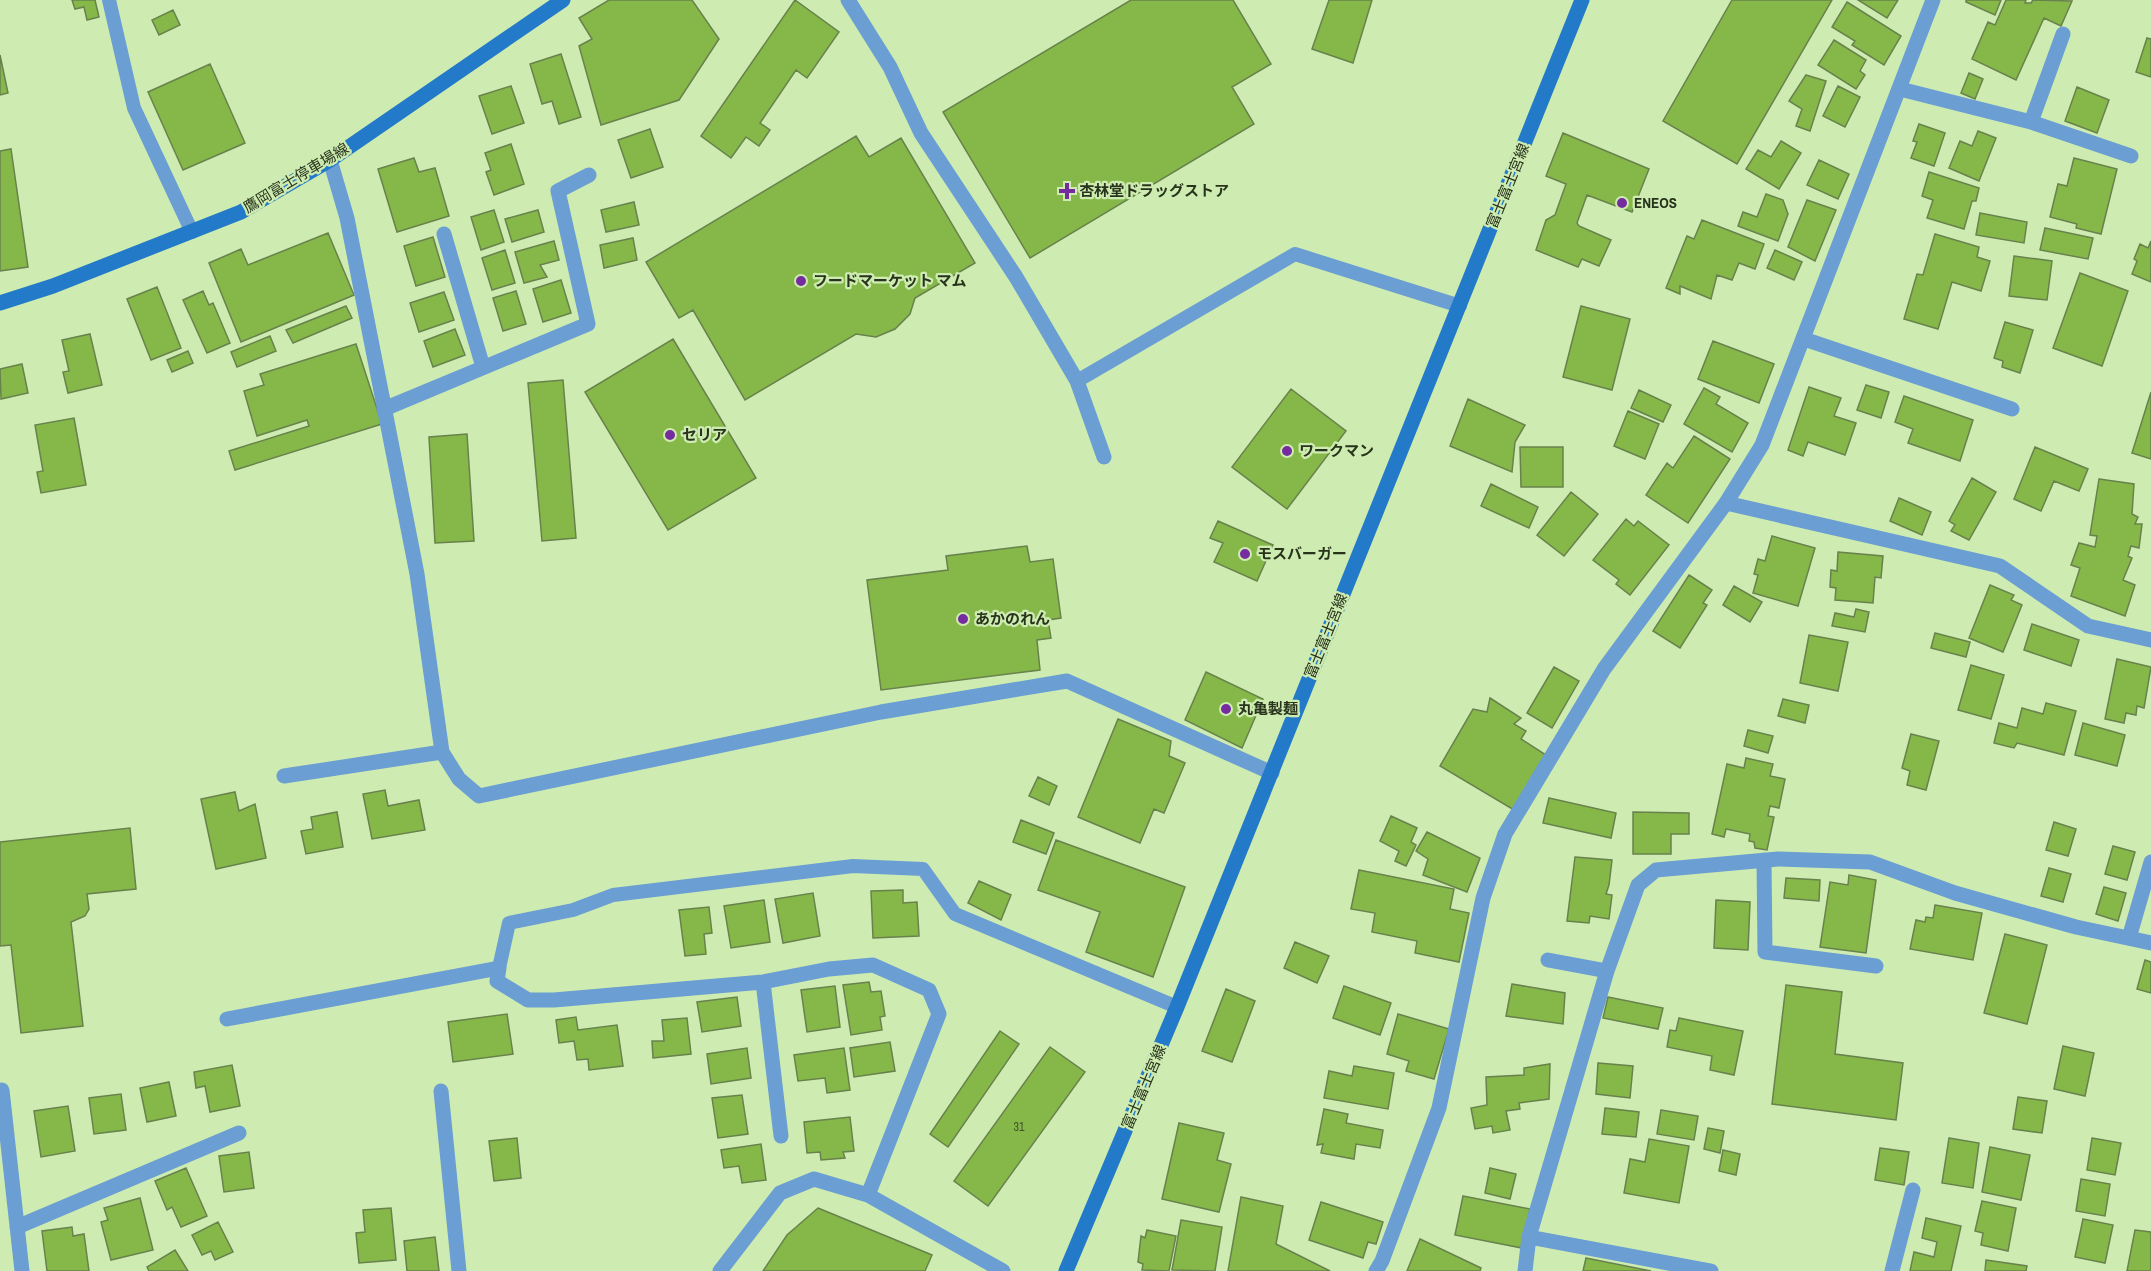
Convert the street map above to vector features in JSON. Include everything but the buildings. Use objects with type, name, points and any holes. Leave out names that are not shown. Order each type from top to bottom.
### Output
[{"type":"main road","name":"鷹岡富士停車場線","points":[[0,303],[53,286],[241,212],[330,160],[563,0]]},
{"type":"main road","name":"富士富士宮線","points":[[1066,1271],[1272,773],[1582,0]]},
{"type":"street","points":[[848,0],[890,67],[921,133],[1016,277],[1077,381],[1104,457]]},
{"type":"street","points":[[1376,1271],[1382,1261],[1439,1108],[1483,898],[1505,834],[1604,669],[1726,503],[1762,445],[1933,0]]},
{"type":"street","points":[[2031,122],[2063,34]]},
{"type":"street","points":[[1900,88],[2031,122],[2131,156]]},
{"type":"street","points":[[330,160],[347,218],[417,574],[442,752],[459,779],[479,796],[881,712],[1067,681],[1272,773]]},
{"type":"street","points":[[384,409],[588,324],[558,191],[589,175]]},
{"type":"street","points":[[444,234],[483,367]]},
{"type":"street","points":[[1804,339],[2012,409]]},
{"type":"street","points":[[1726,503],[2000,566],[2088,626],[2151,640]]},
{"type":"street","points":[[284,776],[442,752]]},
{"type":"street","points":[[1764,860],[1765,952],[1876,966]]},
{"type":"street","points":[[1525,1271],[1529,1237],[1607,972],[1638,885],[1656,870],[1764,860],[1870,862],[1955,893],[2076,927],[2151,943]]},
{"type":"street","points":[[2129,939],[2151,862]]},
{"type":"street","points":[[1548,960],[1607,972]]},
{"type":"street","points":[[227,1019],[500,969],[497,981],[528,1000],[554,1000],[763,982],[829,969],[873,965],[929,990],[939,1014],[868,1195]]},
{"type":"street","points":[[763,982],[781,1136]]},
{"type":"street","points":[[2,1090],[22,1271]]},
{"type":"street","points":[[441,1091],[459,1271]]},
{"type":"street","points":[[17,1227],[239,1134]]},
{"type":"street","points":[[720,1271],[780,1193],[814,1179],[868,1195],[1003,1271]]},
{"type":"street","points":[[1892,1271],[1913,1190]]},
{"type":"street","points":[[1529,1237],[1711,1271]]},
{"type":"lane","points":[[109,0],[134,108],[192,232]]},
{"type":"lane","points":[[1077,381],[1295,254],[1460,306]]},
{"type":"lane","points":[[500,969],[509,922],[573,910],[613,895],[853,866],[923,869],[956,914],[1177,1007]]},
{"type":"place","name":"杏林堂ドラッグストア","points":[[1067,191]]},
{"type":"place","name":"ENEOS","points":[[1622,203]]},
{"type":"place","name":"フードマーケット マム","points":[[801,281]]},
{"type":"place","name":"セリア","points":[[670,435]]},
{"type":"place","name":"ワークマン","points":[[1287,451]]},
{"type":"place","name":"モスバーガー","points":[[1245,554]]},
{"type":"place","name":"あかのれん","points":[[963,619]]},
{"type":"place","name":"丸亀製麺","points":[[1226,709]]}]
